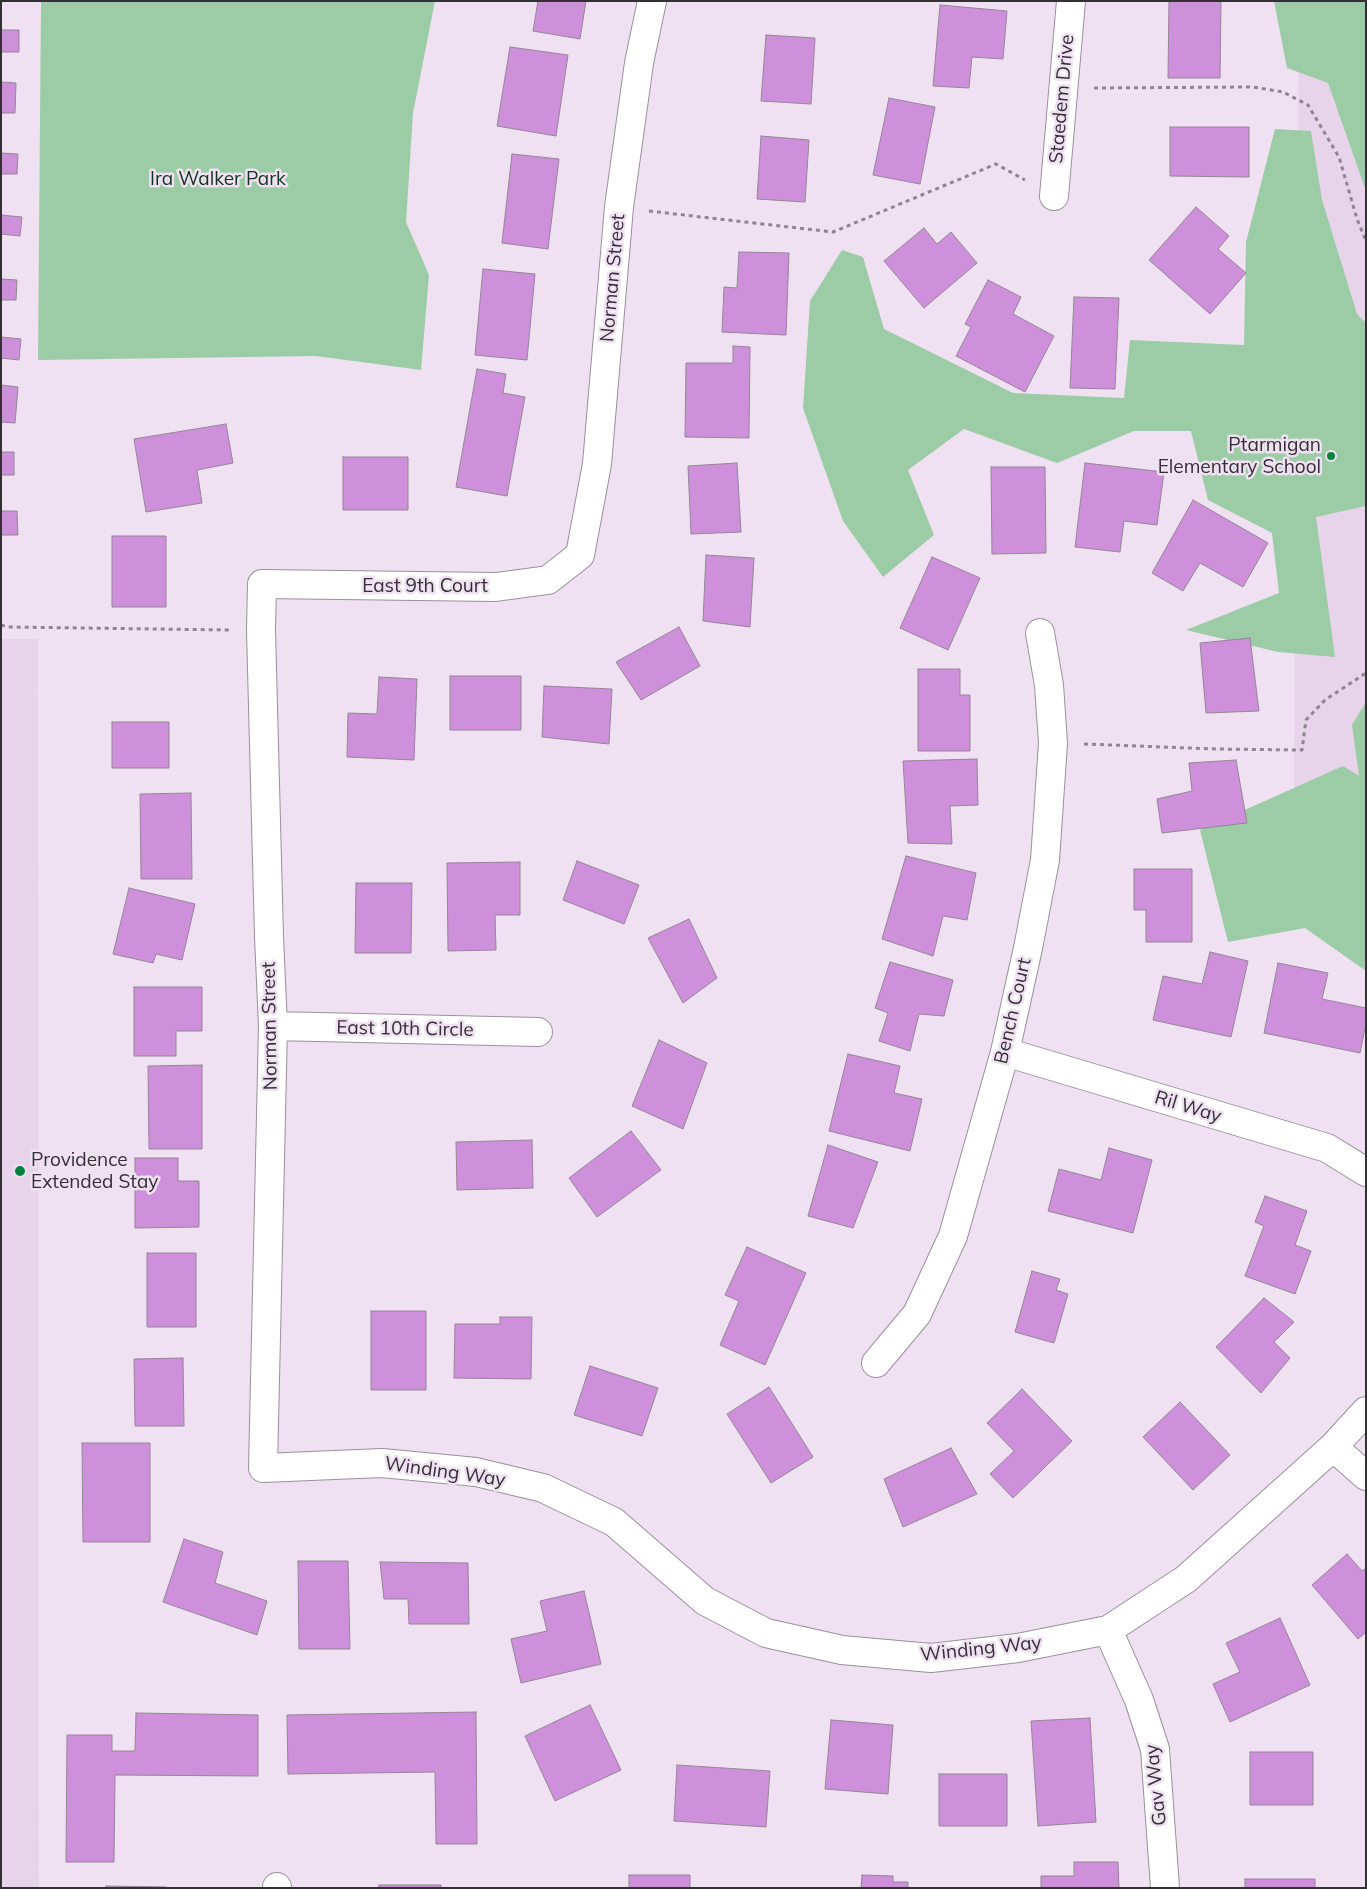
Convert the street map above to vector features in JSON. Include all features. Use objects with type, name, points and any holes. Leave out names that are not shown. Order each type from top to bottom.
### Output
[{"type":"street","name":"Norman Street","points":[[580,555],[597,464],[619,207],[639,63],[652,1]]},
{"type":"street","name":"Staedem Drive","points":[[1054,196],[1071,1]]},
{"type":"street","name":"East 9th Court","points":[[262,584],[496,587],[548,580],[580,555]]},
{"type":"street","name":"Norman Street","points":[[262,584],[261,630],[268,937],[273,1026],[263,1468]]},
{"type":"street","name":"Bench Court","points":[[876,1364],[917,1314],[953,1236],[1005,1052],[1045,860],[1053,743],[1049,685],[1040,633]]},
{"type":"street","name":"East 10th Circle","points":[[273,1026],[538,1032]]},
{"type":"street","name":"Ril Way","points":[[1005,1052],[1327,1148],[1366,1172]]},
{"type":"street","name":"Winding Way","points":[[263,1468],[382,1463],[476,1472],[543,1488],[614,1522],[705,1601],[766,1633],[842,1650],[930,1658],[1018,1648],[1108,1630],[1186,1579],[1333,1447],[1366,1411]]},
{"type":"street","points":[[1333,1447],[1366,1476]]},
{"type":"street","name":"Gav Way","points":[[1108,1630],[1139,1700],[1155,1749],[1165,1888]]},
{"type":"path","points":[[1063,88],[1253,87],[1283,92],[1308,104],[1339,157],[1357,219],[1366,241]]},
{"type":"path","points":[[619,207],[833,232],[996,164],[1054,196]]},
{"type":"path","points":[[1,625],[8,627],[102,629],[261,630]]},
{"type":"path","points":[[1053,743],[1302,750],[1306,720],[1325,700],[1366,673]]},
{"type":"shaded area","name":"Ptarmigan Elementary School","points":[[1299,1],[1366,1],[1366,911],[1293,910]]},
{"type":"shaded area","name":"Providence Extended Stay","points":[[1,639],[38,639],[39,1888],[1,1888]]},
{"type":"green space","name":"Ira Walker Park","points":[[41,1],[435,1],[413,113],[406,222],[429,275],[421,370],[316,356],[38,360]]},
{"type":"green space","points":[[1274,1],[1366,1],[1366,191],[1328,83],[1287,68]]},
{"type":"green space","points":[[1275,129],[1311,131],[1322,200],[1357,314],[1366,323],[1366,506],[1316,517],[1335,657],[1278,652],[1186,630],[1279,593],[1272,533],[1208,500],[1191,431],[1134,431],[1057,463],[964,429],[908,470],[934,535],[883,577],[843,521],[803,408],[810,301],[842,250],[863,257],[884,329],[1013,393],[1124,398],[1130,340],[1244,345],[1246,242]]},
{"type":"green space","points":[[1366,702],[1366,971],[1305,928],[1228,942],[1200,830],[1343,766],[1359,776],[1352,725]]},
{"type":"building","points":[[538,1],[586,1],[580,39],[533,31]]},
{"type":"building","points":[[1169,1],[1221,1],[1220,78],[1168,78]]},
{"type":"building","points":[[940,5],[1007,11],[1003,59],[972,57],[969,88],[933,86]]},
{"type":"building","points":[[1,30],[19,30],[19,52],[1,52]]},
{"type":"building","points":[[766,35],[815,38],[811,104],[761,101]]},
{"type":"building","points":[[510,47],[568,55],[556,136],[497,126]]},
{"type":"building","points":[[1,82],[16,83],[15,113],[1,113]]},
{"type":"building","points":[[889,98],[935,107],[920,184],[873,175]]},
{"type":"building","points":[[1170,127],[1249,127],[1249,177],[1170,176]]},
{"type":"building","points":[[761,136],[809,140],[805,202],[757,199]]},
{"type":"building","points":[[1,153],[18,154],[17,174],[1,174]]},
{"type":"building","points":[[512,154],[559,159],[548,249],[502,243]]},
{"type":"building","points":[[1196,207],[1229,236],[1218,249],[1246,273],[1210,314],[1149,260]]},
{"type":"building","points":[[1,215],[22,217],[20,236],[1,234]]},
{"type":"building","points":[[924,228],[937,244],[951,232],[977,263],[924,308],[884,261]]},
{"type":"building","points":[[739,252],[789,253],[786,335],[722,332],[724,287],[737,288]]},
{"type":"building","points":[[483,269],[535,274],[527,360],[475,355]]},
{"type":"building","points":[[1,279],[17,280],[16,300],[1,300]]},
{"type":"building","points":[[988,280],[1021,297],[1013,314],[1054,336],[1025,392],[956,356],[971,327],[965,324]]},
{"type":"building","points":[[1074,297],[1119,298],[1115,389],[1070,388]]},
{"type":"building","points":[[1,337],[21,339],[19,360],[1,358]]},
{"type":"building","points":[[733,346],[750,347],[749,438],[685,437],[686,363],[733,363]]},
{"type":"building","points":[[477,369],[506,374],[503,393],[525,397],[507,496],[456,487]]},
{"type":"building","points":[[1,385],[18,387],[15,423],[1,422]]},
{"type":"building","points":[[226,424],[233,463],[197,470],[202,503],[146,512],[134,439]]},
{"type":"building","points":[[1,452],[14,452],[14,475],[1,475]]},
{"type":"building","points":[[343,457],[408,457],[408,510],[343,510]]},
{"type":"building","points":[[737,463],[741,532],[691,534],[688,466]]},
{"type":"building","points":[[1085,463],[1164,472],[1157,525],[1124,521],[1120,552],[1075,547]]},
{"type":"building","points":[[991,467],[1045,467],[1046,553],[992,554]]},
{"type":"building","points":[[1193,500],[1268,543],[1243,587],[1200,563],[1183,591],[1152,573]]},
{"type":"building","points":[[1,511],[17,511],[18,535],[1,535]]},
{"type":"building","points":[[112,536],[166,536],[166,607],[112,607]]},
{"type":"building","points":[[706,555],[754,558],[750,627],[703,621]]},
{"type":"building","points":[[932,557],[980,578],[948,650],[900,628]]},
{"type":"building","points":[[679,627],[700,666],[641,700],[616,662]]},
{"type":"building","points":[[1250,638],[1259,711],[1206,713],[1200,643]]},
{"type":"building","points":[[918,669],[960,669],[960,695],[970,695],[970,751],[918,751]]},
{"type":"building","points":[[450,676],[521,676],[521,730],[450,730]]},
{"type":"building","points":[[379,677],[417,679],[414,760],[347,757],[348,713],[377,714]]},
{"type":"building","points":[[544,686],[612,689],[609,744],[542,737]]},
{"type":"building","points":[[112,722],[169,722],[169,768],[112,768]]},
{"type":"building","points":[[977,759],[978,805],[950,806],[952,844],[908,843],[903,761]]},
{"type":"building","points":[[1236,760],[1247,823],[1162,833],[1157,799],[1192,791],[1189,763]]},
{"type":"building","points":[[191,793],[192,879],[141,879],[140,794]]},
{"type":"building","points":[[906,856],[976,873],[967,920],[943,916],[933,956],[882,939]]},
{"type":"building","points":[[577,861],[639,885],[624,924],[563,900]]},
{"type":"building","points":[[520,862],[520,915],[495,915],[496,950],[448,951],[447,863]]},
{"type":"building","points":[[1134,869],[1192,869],[1192,942],[1146,942],[1146,910],[1134,910]]},
{"type":"building","points":[[356,883],[412,883],[411,953],[355,953]]},
{"type":"building","points":[[129,888],[195,904],[182,960],[156,954],[153,963],[113,954]]},
{"type":"building","points":[[689,919],[717,978],[683,1003],[648,938]]},
{"type":"building","points":[[1210,952],[1248,961],[1231,1037],[1153,1020],[1163,976],[1202,984]]},
{"type":"building","points":[[890,962],[953,980],[944,1016],[919,1014],[910,1051],[879,1041],[888,1013],[875,1008]]},
{"type":"building","points":[[1278,963],[1328,973],[1322,999],[1366,1008],[1366,1023],[1360,1053],[1264,1033]]},
{"type":"building","points":[[134,987],[202,987],[202,1031],[176,1031],[176,1056],[134,1056]]},
{"type":"building","points":[[659,1040],[707,1063],[683,1129],[632,1106]]},
{"type":"building","points":[[848,1054],[900,1066],[894,1093],[922,1099],[910,1151],[829,1131]]},
{"type":"building","points":[[202,1065],[202,1149],[149,1149],[148,1066]]},
{"type":"building","points":[[631,1131],[661,1170],[597,1217],[569,1178]]},
{"type":"building","points":[[532,1140],[533,1188],[457,1190],[456,1142]]},
{"type":"building","points":[[828,1145],[878,1162],[853,1228],[808,1216]]},
{"type":"building","points":[[1109,1148],[1152,1160],[1133,1233],[1048,1211],[1059,1169],[1101,1180]]},
{"type":"building","points":[[135,1158],[178,1158],[178,1181],[199,1181],[199,1227],[135,1228]]},
{"type":"building","points":[[1265,1196],[1307,1211],[1295,1245],[1311,1251],[1295,1294],[1245,1276],[1264,1226],[1255,1222]]},
{"type":"building","points":[[747,1247],[806,1273],[765,1365],[720,1345],[739,1301],[725,1295]]},
{"type":"building","points":[[147,1253],[196,1253],[196,1327],[147,1327]]},
{"type":"building","points":[[1032,1271],[1060,1279],[1056,1290],[1068,1294],[1054,1343],[1015,1332]]},
{"type":"building","points":[[1264,1298],[1294,1322],[1274,1342],[1290,1358],[1261,1393],[1216,1347]]},
{"type":"building","points":[[371,1311],[426,1311],[426,1390],[371,1390]]},
{"type":"building","points":[[500,1317],[532,1317],[531,1379],[454,1378],[455,1324],[500,1324]]},
{"type":"building","points":[[183,1358],[184,1426],[135,1426],[134,1359]]},
{"type":"building","points":[[590,1366],[658,1388],[642,1436],[574,1415]]},
{"type":"building","points":[[769,1387],[813,1457],[771,1483],[727,1414]]},
{"type":"building","points":[[1022,1389],[1072,1441],[1013,1498],[990,1474],[1014,1451],[987,1423]]},
{"type":"building","points":[[1180,1402],[1230,1455],[1193,1490],[1143,1437]]},
{"type":"building","points":[[82,1443],[150,1443],[150,1542],[83,1542]]},
{"type":"building","points":[[951,1448],[977,1494],[903,1527],[884,1479]]},
{"type":"building","points":[[184,1539],[223,1552],[215,1583],[267,1601],[257,1635],[163,1602]]},
{"type":"building","points":[[1347,1554],[1362,1571],[1366,1568],[1366,1632],[1358,1639],[1312,1585]]},
{"type":"building","points":[[298,1561],[348,1561],[350,1649],[299,1649]]},
{"type":"building","points":[[380,1562],[468,1563],[469,1624],[409,1624],[408,1599],[384,1599]]},
{"type":"building","points":[[584,1591],[601,1664],[521,1683],[511,1639],[547,1631],[540,1601]]},
{"type":"building","points":[[1280,1618],[1310,1685],[1230,1722],[1213,1684],[1240,1672],[1226,1643]]},
{"type":"building","points":[[590,1705],[621,1770],[555,1801],[525,1736]]},
{"type":"building","points":[[476,1712],[477,1844],[436,1844],[435,1772],[288,1774],[287,1715]]},
{"type":"building","points":[[136,1713],[258,1715],[258,1776],[115,1775],[114,1862],[66,1862],[67,1735],[112,1735],[112,1751],[135,1751]]},
{"type":"building","points":[[1090,1718],[1096,1822],[1038,1826],[1031,1721]]},
{"type":"building","points":[[831,1720],[893,1725],[888,1794],[825,1789]]},
{"type":"building","points":[[1250,1752],[1313,1752],[1313,1805],[1250,1805]]},
{"type":"building","points":[[677,1765],[770,1771],[766,1827],[674,1821]]},
{"type":"building","points":[[939,1774],[1007,1774],[1007,1826],[939,1826]]},
{"type":"building","points":[[1074,1862],[1118,1862],[1119,1888],[1041,1888],[1041,1876],[1074,1876]]},
{"type":"building","points":[[629,1875],[690,1875],[690,1888],[629,1888]]},
{"type":"building","points":[[862,1875],[893,1876],[893,1882],[908,1882],[908,1888],[861,1888]]},
{"type":"building","points":[[1245,1879],[1315,1879],[1315,1888],[1245,1888]]},
{"type":"building","points":[[379,1885],[441,1885],[441,1888],[379,1888]]},
{"type":"building","points":[[106,1886],[167,1887],[167,1888],[106,1888]]},
{"type":"place","name":"Ptarmigan Elementary School","points":[[1331,456]]},
{"type":"place","name":"Providence Extended Stay","points":[[20,1171]]}]
